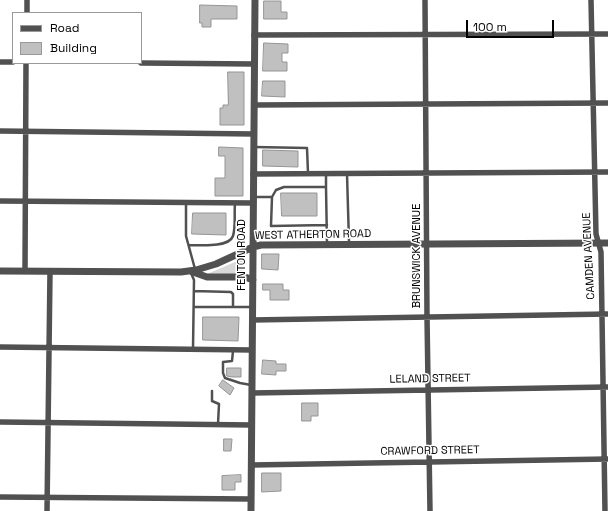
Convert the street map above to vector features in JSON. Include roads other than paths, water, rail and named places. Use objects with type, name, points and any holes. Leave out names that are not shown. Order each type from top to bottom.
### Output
[{"type":"street","points":[[27,0],[27,12]]},
{"type":"street","name":"FENTON ROAD","points":[[251,511],[255,0]]},
{"type":"street","name":"BRUNSWICK AVENUE","points":[[425,0],[430,511]]},
{"type":"street","name":"CAMDEN AVENUE","points":[[591,0],[596,234],[601,252],[605,314],[605,511]]},
{"type":"street","points":[[254,35],[608,34]]},
{"type":"street","points":[[0,62],[12,62]]},
{"type":"street","points":[[142,63],[254,64]]},
{"type":"street","points":[[25,272],[26,64]]},
{"type":"street","points":[[254,105],[608,103]]},
{"type":"street","points":[[0,131],[254,134]]},
{"type":"street","points":[[253,174],[608,172]]},
{"type":"street","points":[[0,201],[235,203],[253,200]]},
{"type":"street","name":"WEST ATHERTON ROAD","points":[[0,271],[170,273],[193,271],[216,264],[253,247],[261,245],[608,243]]},
{"type":"street","points":[[193,271],[207,277],[245,277],[253,280]]},
{"type":"street","points":[[47,511],[50,272]]},
{"type":"street","points":[[252,320],[605,314]]},
{"type":"street","points":[[0,348],[252,350]]},
{"type":"street","name":"LELAND STREET","points":[[252,393],[605,387]]},
{"type":"street","points":[[0,422],[252,424]]},
{"type":"street","name":"CRAWFORD STREET","points":[[252,465],[606,459]]},
{"type":"street","points":[[0,497],[251,499]]},
{"type":"lane","points":[[254,148],[308,148],[308,174]]},
{"type":"lane","points":[[326,174],[327,245]]},
{"type":"lane","points":[[347,174],[349,245]]},
{"type":"lane","points":[[326,187],[284,187],[276,190],[272,197],[271,226],[327,225]]},
{"type":"lane","points":[[253,200],[272,197]]},
{"type":"lane","points":[[186,202],[186,236],[189,245],[194,280],[193,350]]},
{"type":"lane","points":[[189,245],[219,245],[231,239],[233,236],[234,227],[235,203]]},
{"type":"lane","points":[[194,291],[231,292],[233,294],[233,307]]},
{"type":"lane","points":[[194,307],[252,306]]},
{"type":"lane","points":[[233,350],[232,361],[224,362],[224,378],[252,385]]},
{"type":"lane","points":[[212,391],[212,401],[219,404],[218,424]]}]
